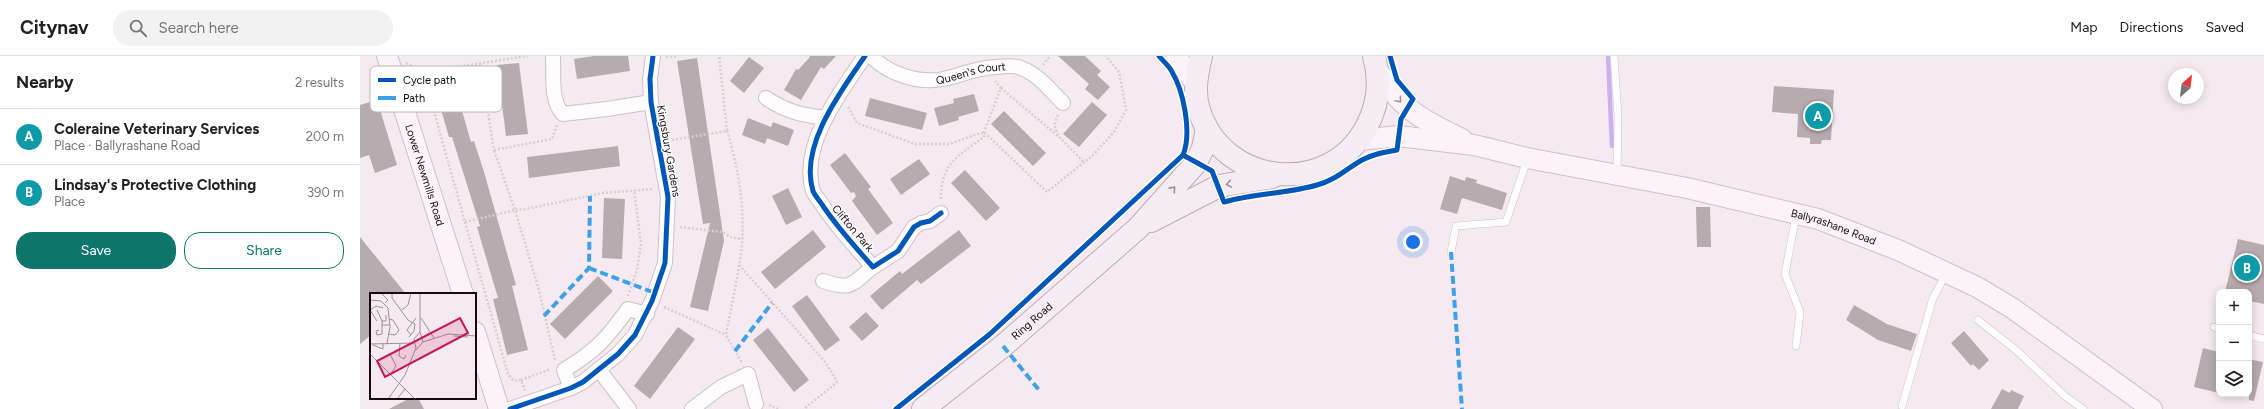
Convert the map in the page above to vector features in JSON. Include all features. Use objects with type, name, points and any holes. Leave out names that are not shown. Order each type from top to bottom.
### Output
[{"type":"main road","points":[[1176,56],[1195,83]]},
{"type":"main road","points":[[1200,56],[1195,83],[1199,109],[1207,129],[1223,150],[1250,168],[1282,176]]},
{"type":"main road","points":[[1360,140],[1375,111],[1378,92],[1375,62]]},
{"type":"main road","name":"Ballyrashane Road","points":[[1375,62],[1387,86],[1406,108],[1474,145]]},
{"type":"main road","name":"Lower Newmills Road","points":[[410,112],[463,293]]},
{"type":"main road","name":"Ring Road","points":[[923,409],[1003,346],[1138,228],[1196,163],[1203,148],[1207,129]]},
{"type":"main road","name":"Ballyrashane Road","points":[[1360,140],[1398,136],[1474,145],[1527,158],[1687,188],[1818,218],[1947,272],[2012,308],[2142,406]]},
{"type":"main road","name":"Ring Road","points":[[1138,228],[1219,186],[1309,173],[1336,162],[1360,140]]},
{"type":"main road","points":[[476,335],[499,409]]},
{"type":"street","points":[[553,56],[555,100],[557,108],[563,114]]},
{"type":"street","name":"Kingsbury Gardens","points":[[510,409],[571,388],[599,370],[618,354],[635,335],[650,308],[665,264],[668,197],[657,143],[651,102],[650,79],[653,56]]},
{"type":"street","name":"Clifton Park","points":[[865,56],[826,118],[809,161],[813,192],[837,228],[873,267],[898,252],[914,227],[922,223],[930,222],[941,213]]},
{"type":"street","name":"Queen's Court","points":[[870,56],[882,66],[908,78],[920,79],[943,79],[981,68],[1007,66],[1021,68],[1035,76],[1063,103]]},
{"type":"street","points":[[766,98],[781,109],[800,115],[826,118]]},
{"type":"street","name":"Kingsbury Gardens","points":[[563,114],[607,110],[651,102]]},
{"type":"street","points":[[823,281],[840,286],[852,285],[873,267]]},
{"type":"street","points":[[571,388],[564,370],[589,356],[608,336],[628,309],[650,308]]},
{"type":"street","points":[[599,370],[629,409]]},
{"type":"street","points":[[692,409],[721,387],[748,374],[756,404]]},
{"type":"lane","points":[[1614,56],[1618,116],[1617,174]]},
{"type":"lane","points":[[1451,252],[1456,226],[1506,222],[1527,158]]},
{"type":"lane","points":[[1796,346],[1800,312],[1785,274],[1797,214]]},
{"type":"lane","points":[[1902,406],[1933,298],[1947,272]]},
{"type":"lane","points":[[1978,320],[2016,350],[2065,396],[2083,409]]},
{"type":"lane","points":[[2252,336],[2264,339]]},
{"type":"path","points":[[461,66],[528,56]]},
{"type":"path","points":[[719,56],[727,131],[737,163],[741,212],[739,265],[726,335],[748,374]]},
{"type":"path","points":[[984,132],[1047,192],[1084,162],[1114,132],[1126,110],[1120,72],[1106,56]]},
{"type":"path","points":[[394,58],[411,66]]},
{"type":"path","points":[[981,68],[1001,88],[1010,93],[1045,127],[1059,137],[1084,162]]},
{"type":"path","points":[[941,213],[941,196],[945,177],[951,162],[984,137],[984,132],[1001,88]]},
{"type":"path","points":[[836,101],[846,104],[857,123],[915,144],[949,144],[984,132]]},
{"type":"path","points":[[1059,137],[1054,125],[1063,103]]},
{"type":"path","points":[[434,112],[508,374],[514,381],[521,380],[557,367],[539,290],[494,150],[488,112]]},
{"type":"path","points":[[494,150],[552,139],[563,114]]},
{"type":"path","points":[[657,143],[727,131]]},
{"type":"path","points":[[465,222],[514,210],[526,210],[603,193],[666,186]]},
{"type":"path","points":[[628,309],[628,296],[637,270],[641,244],[634,190]]},
{"type":"path","points":[[667,226],[723,232],[730,237],[741,239]]},
{"type":"path","points":[[739,265],[826,363],[837,382],[804,409]]},
{"type":"path","points":[[650,308],[726,335]]},
{"type":"path","points":[[521,380],[531,402]]},
{"type":"building","points":[[594,56],[628,56],[630,71],[577,79],[574,59]]},
{"type":"building","points":[[809,56],[836,56],[824,69],[821,67],[801,100],[784,90],[796,69],[798,70],[810,57]]},
{"type":"building","points":[[1058,56],[1085,56],[1101,71],[1097,75],[1110,87],[1098,100],[1085,89],[1089,84]]},
{"type":"building","points":[[749,57],[764,68],[744,93],[730,81]]},
{"type":"building","points":[[697,58],[724,241],[708,311],[690,307],[710,223],[703,224],[677,61]]},
{"type":"building","points":[[519,63],[528,134],[506,136],[502,104],[502,66],[497,65]]},
{"type":"building","points":[[1774,86],[1834,90],[1831,140],[1822,140],[1821,144],[1810,144],[1810,138],[1797,137],[1798,114],[1772,112]]},
{"type":"building","points":[[974,94],[979,111],[958,117],[959,120],[939,126],[934,108],[954,103],[953,99]]},
{"type":"building","points":[[870,98],[927,113],[922,130],[865,116]]},
{"type":"building","points":[[370,102],[370,112],[381,112],[397,165],[375,173],[369,155],[360,158],[360,105]]},
{"type":"building","points":[[1092,102],[1107,115],[1079,147],[1063,134]]},
{"type":"building","points":[[1004,111],[1046,153],[1033,166],[991,124]]},
{"type":"building","points":[[442,112],[462,112],[471,142],[474,141],[484,172],[516,285],[512,286],[528,350],[507,355],[493,299],[498,298],[477,227],[480,226],[452,137],[449,137]]},
{"type":"building","points":[[748,118],[771,127],[773,122],[794,130],[788,146],[767,138],[765,144],[742,135]]},
{"type":"building","points":[[618,146],[620,166],[529,178],[527,157]]},
{"type":"building","points":[[845,153],[871,187],[868,189],[893,223],[877,235],[852,201],[856,196],[854,192],[851,193],[830,165]]},
{"type":"building","points":[[919,159],[930,174],[901,195],[890,179]]},
{"type":"building","points":[[965,170],[1000,208],[986,221],[951,183]]},
{"type":"building","points":[[1450,176],[1465,181],[1466,177],[1477,180],[1476,183],[1507,193],[1502,210],[1462,198],[1457,214],[1440,209]]},
{"type":"building","points":[[788,188],[802,217],[786,225],[772,196]]},
{"type":"building","points":[[604,198],[625,199],[622,259],[602,258]]},
{"type":"building","points":[[1696,207],[1710,207],[1711,247],[1697,247]]},
{"type":"building","points":[[813,230],[826,247],[775,289],[761,272]]},
{"type":"building","points":[[959,230],[971,246],[921,284],[917,280],[882,310],[870,296],[900,271],[902,274]]},
{"type":"building","points":[[360,237],[405,293],[370,293],[370,336],[360,344]]},
{"type":"building","points":[[2238,239],[2264,245],[2264,304],[2252,302],[2252,289],[2226,289]]},
{"type":"building","points":[[598,276],[613,291],[565,339],[550,324]]},
{"type":"building","points":[[807,295],[840,340],[825,351],[792,306]]},
{"type":"building","points":[[1854,305],[1887,324],[1917,334],[1911,351],[1878,340],[1846,320]]},
{"type":"building","points":[[866,312],[879,326],[862,341],[849,327]]},
{"type":"building","points":[[678,327],[695,339],[650,399],[634,386]]},
{"type":"building","points":[[768,328],[809,380],[794,392],[753,340]]},
{"type":"building","points":[[1964,331],[1989,360],[1979,370],[1973,364],[1971,366],[1951,343]]},
{"type":"building","points":[[2203,348],[2216,351],[2216,392],[2194,387]]},
{"type":"building","points":[[2252,360],[2263,362],[2254,401],[2249,400],[2249,397],[2252,397]]},
{"type":"building","points":[[2002,389],[2010,393],[2011,390],[2024,396],[2018,409],[1991,409]]},
{"type":"building","points":[[408,399],[419,399],[424,409],[389,409]]},
{"type":"waterway","points":[[1608,56],[1612,146]]},
{"type":"marked path","points":[[544,316],[589,268],[590,196]]},
{"type":"marked path","points":[[1451,252],[1462,409]]},
{"type":"marked path","points":[[589,268],[655,293]]},
{"type":"marked path","points":[[735,351],[772,303]]},
{"type":"marked path","points":[[1003,346],[1039,390]]},
{"type":"cycle path","points":[[510,409],[571,388],[583,382],[618,354],[635,335],[652,301],[665,263],[668,197],[651,102],[650,79],[653,56]]},
{"type":"cycle path","points":[[865,56],[834,102],[817,138],[812,156],[810,174],[813,191],[841,230],[873,267],[898,251],[914,227],[921,223],[930,221],[941,213]]},
{"type":"cycle path","points":[[896,409],[990,334],[1183,155],[1187,135],[1187,124],[1183,100],[1176,79],[1171,70],[1159,56]]},
{"type":"cycle path","points":[[1183,155],[1212,171],[1224,202],[1305,188],[1324,183],[1366,158],[1397,150],[1401,119],[1413,99],[1397,80],[1390,56]]},
{"type":"place","name":"Coleraine Veterinary Services","points":[[1818,116]]},
{"type":"place","name":"Lindsay's Protective Clothing","points":[[2247,268]]}]
